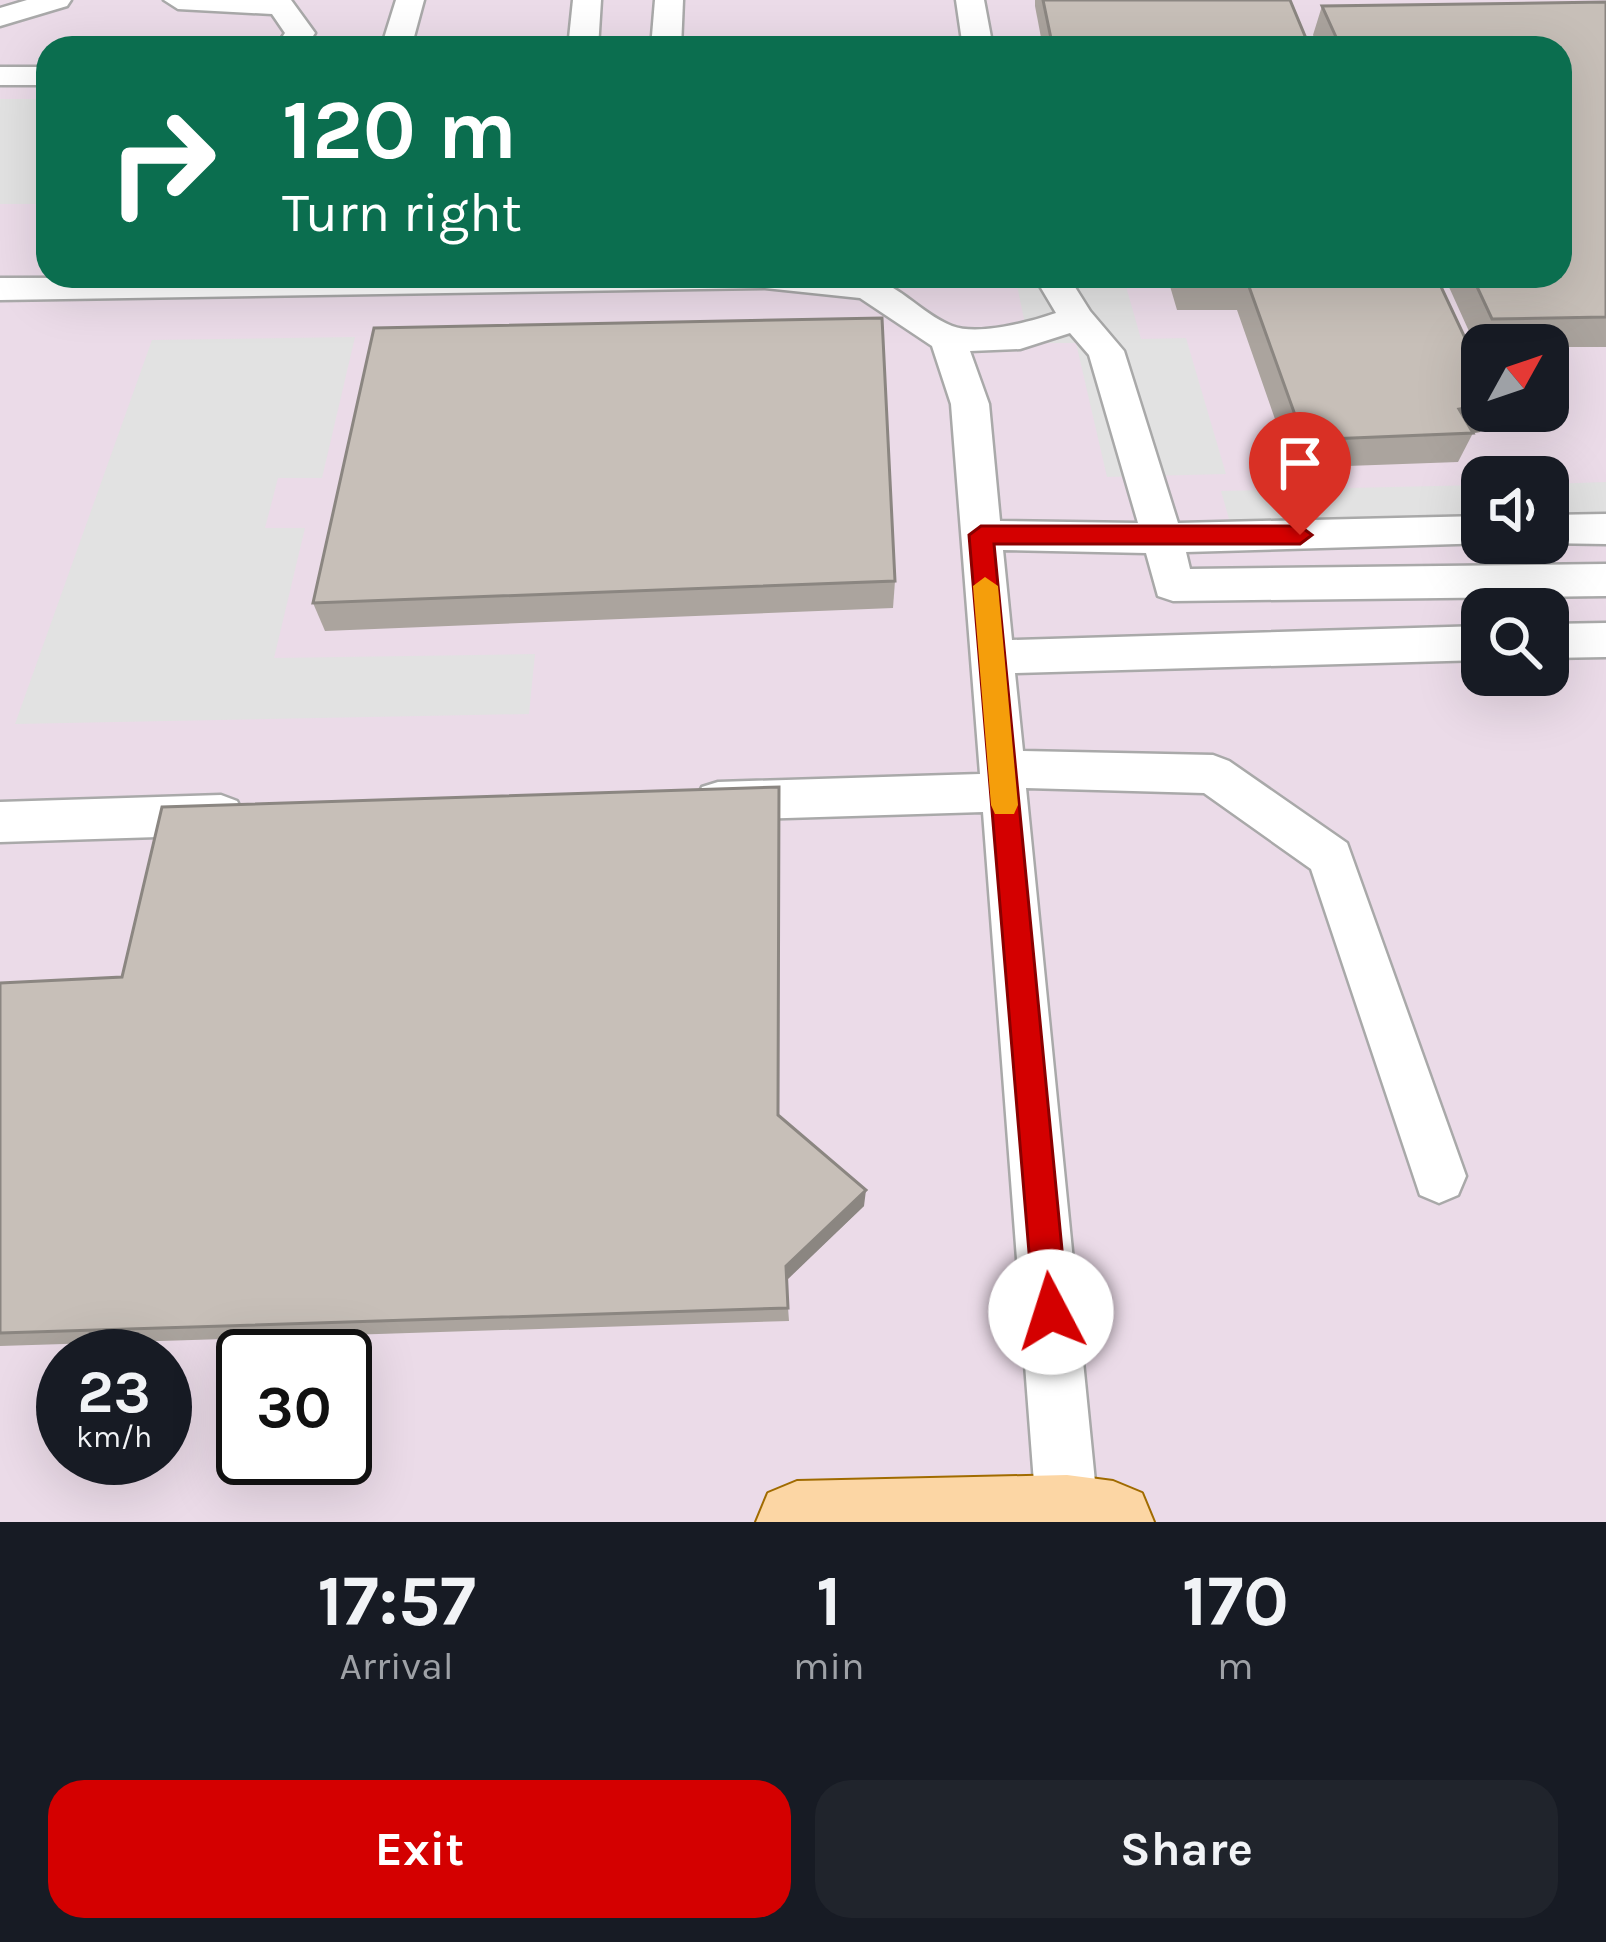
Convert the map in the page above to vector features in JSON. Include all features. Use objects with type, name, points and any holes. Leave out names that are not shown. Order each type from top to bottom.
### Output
[{"type":"main road","points":[[797,1522],[1083,1520]]},
{"type":"street","points":[[0,17],[57,0]]},
{"type":"street","points":[[178,0],[281,6],[298,36]]},
{"type":"street","points":[[400,36],[410,0]]},
{"type":"street","points":[[584,36],[587,0]]},
{"type":"street","points":[[667,36],[669,0]]},
{"type":"street","points":[[970,0],[976,36]]},
{"type":"street","points":[[0,76],[36,76]]},
{"type":"street","points":[[0,289],[36,288]]},
{"type":"street","points":[[869,288],[948,340],[1020,338],[1077,319]]},
{"type":"street","points":[[1058,288],[1077,319],[1106,351],[1173,586],[1606,580]]},
{"type":"street","points":[[948,340],[970,404],[1002,780],[1083,1520]]},
{"type":"street","points":[[1569,530],[1606,529]]},
{"type":"street","points":[[981,535],[1162,538],[1461,531]]},
{"type":"street","points":[[1569,641],[1606,640]]},
{"type":"street","points":[[992,657],[1461,644]]},
{"type":"street","points":[[677,802],[1002,780],[1213,774],[1330,857],[1439,1176]]},
{"type":"street","points":[[0,822],[257,814]]},
{"type":"shaded area","points":[[0,0],[1606,0],[1606,1522],[0,1522]]},
{"type":"shaded area","points":[[0,99],[36,99],[36,204],[0,204]]},
{"type":"shaded area","points":[[1018,288],[1126,288],[1141,339],[1186,338],[1226,474],[1107,477],[1076,343],[1029,343]]},
{"type":"shaded area","points":[[355,337],[322,478],[278,478],[265,528],[305,528],[274,658],[535,654],[529,714],[15,724],[152,340]]},
{"type":"shaded area","points":[[1606,482],[1606,530],[1569,531],[1569,483]]},
{"type":"shaded area","points":[[1461,485],[1461,534],[1235,540],[1221,491]]},
{"type":"building","points":[[1043,0],[1290,0],[1305,36],[1050,36]]},
{"type":"building","points":[[1606,2],[1606,317],[1492,319],[1478,288],[1572,288],[1572,36],[1336,36],[1322,6]]},
{"type":"building","points":[[1250,288],[1442,288],[1461,329],[1461,432],[1473,433],[1304,440]]},
{"type":"building","points":[[882,318],[895,581],[313,603],[374,328]]},
{"type":"building","points":[[779,787],[778,1115],[866,1190],[786,1266],[788,1308],[0,1333],[0,983],[122,977],[162,807]]},
{"type":"slow traffic","points":[[985,586],[1004,805]]},
{"type":"route","points":[[1051,1312],[981,535],[1300,535]]}]
